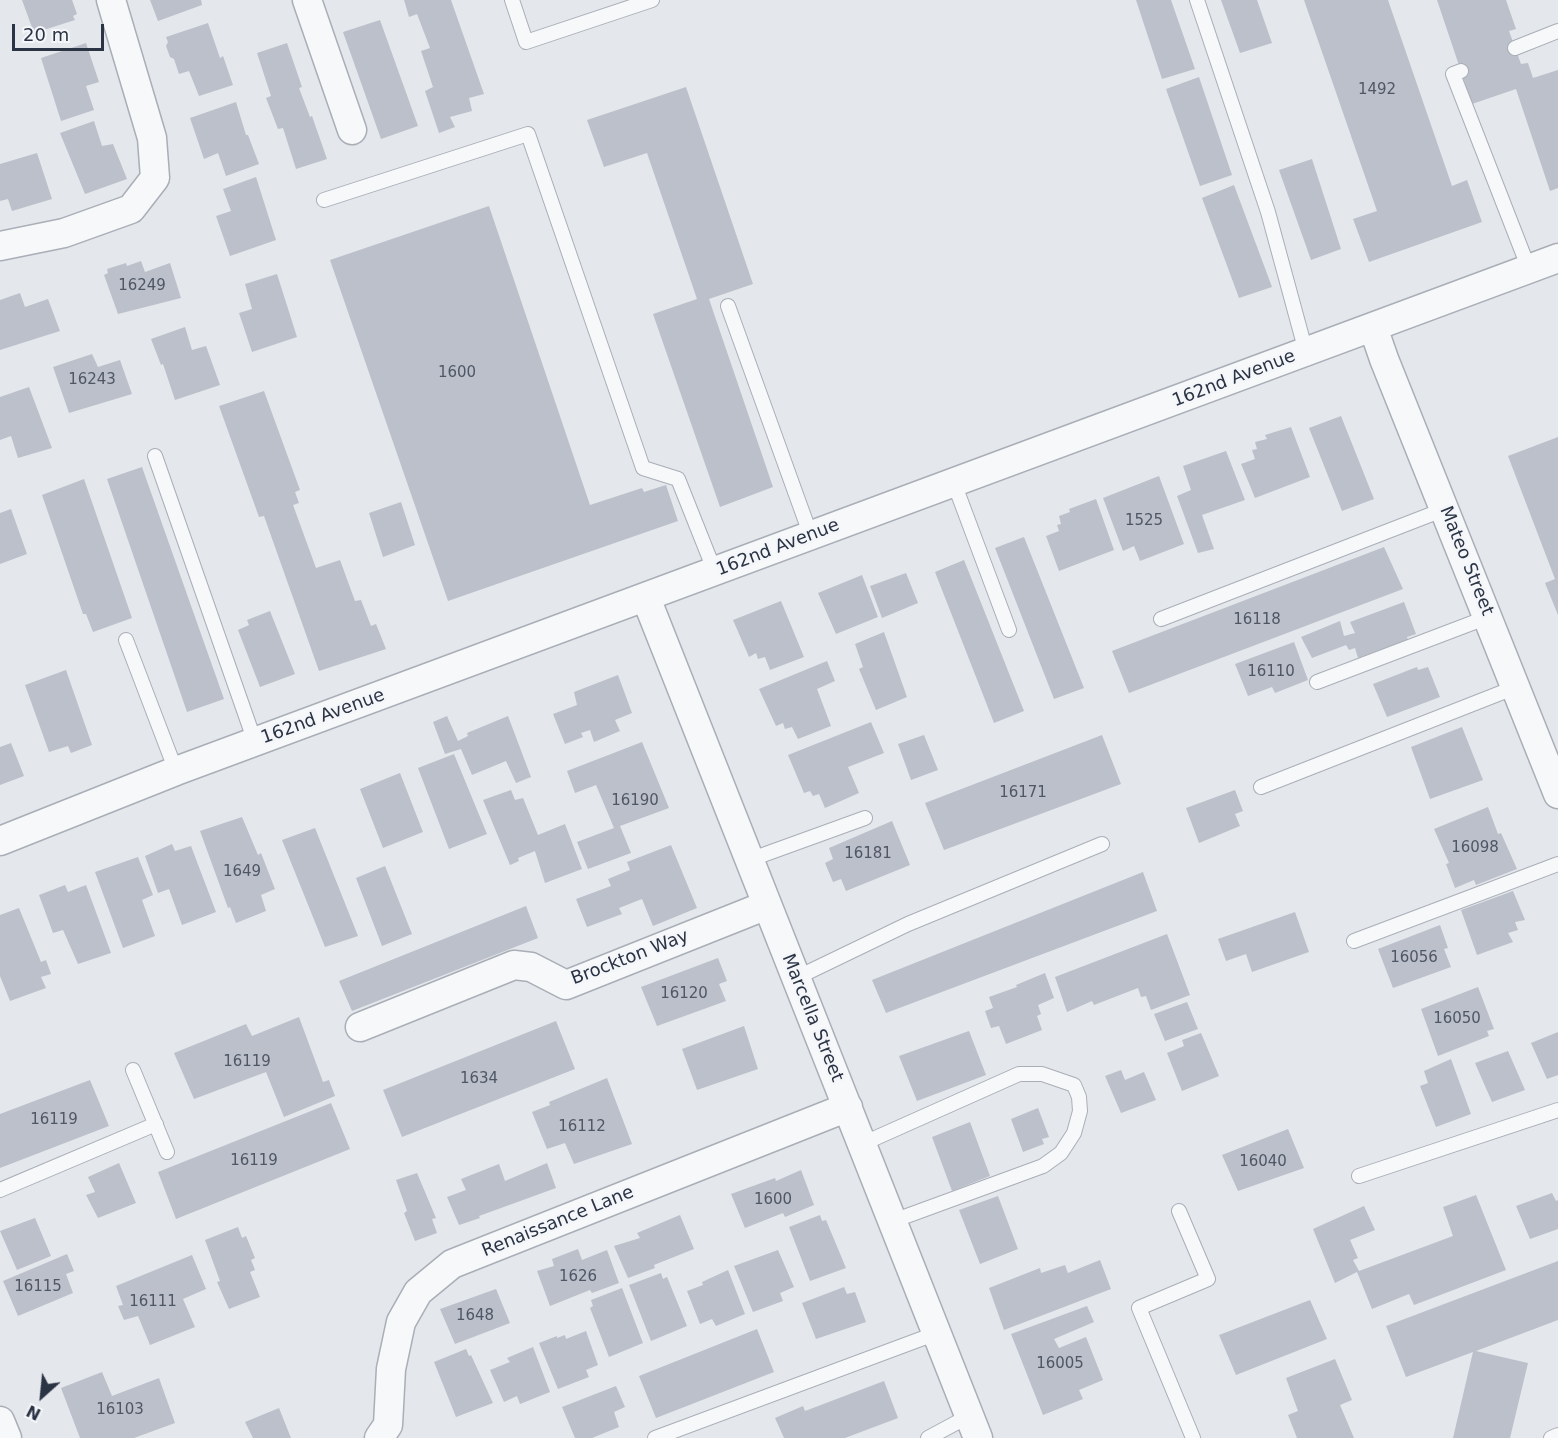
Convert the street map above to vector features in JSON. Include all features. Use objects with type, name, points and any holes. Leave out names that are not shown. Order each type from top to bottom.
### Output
[{"type":"street","points":[[0,246],[64,233],[131,209],[155,178],[152,138],[111,0]]},
{"type":"street","points":[[307,0],[352,130]]},
{"type":"street","name":"162nd Avenue","points":[[0,842],[177,771],[1558,258]]},
{"type":"street","name":"Mateo Street","points":[[1373,327],[1558,794]]},
{"type":"street","name":"Marcella Street","points":[[646,598],[974,1427]]},
{"type":"street","name":"Brockton Way","points":[[360,1027],[514,965],[531,967],[566,985],[767,905]]},
{"type":"street","name":"Renaissance Lane","points":[[379,1438],[388,1425],[391,1369],[401,1322],[418,1292],[452,1264],[848,1107]]},
{"type":"street","points":[[0,1421],[7,1438]]},
{"type":"lane","points":[[512,0],[526,42],[652,0]]},
{"type":"lane","points":[[1197,0],[1268,212],[1306,352]]},
{"type":"lane","points":[[1515,48],[1558,31]]},
{"type":"lane","points":[[1461,71],[1453,74],[1529,269]]},
{"type":"lane","points":[[324,200],[528,134],[643,468],[678,479],[715,572]]},
{"type":"lane","points":[[728,306],[811,536]]},
{"type":"lane","points":[[155,456],[255,742]]},
{"type":"lane","points":[[954,483],[1009,630]]},
{"type":"lane","points":[[1161,619],[1445,509]]},
{"type":"lane","points":[[1317,682],[1488,617]]},
{"type":"lane","points":[[126,640],[177,771]]},
{"type":"lane","points":[[1261,786],[1516,687]]},
{"type":"lane","points":[[749,860],[865,818]]},
{"type":"lane","points":[[796,978],[908,924],[1102,844]]},
{"type":"lane","points":[[1354,941],[1558,864]]},
{"type":"lane","points":[[133,1070],[167,1152]]},
{"type":"lane","points":[[862,1144],[1019,1074],[1041,1074],[1074,1085],[1079,1097],[1080,1111],[1074,1132],[1060,1153],[1043,1166],[893,1221]]},
{"type":"lane","points":[[1359,1176],[1558,1110]]},
{"type":"lane","points":[[0,1190],[156,1124]]},
{"type":"lane","points":[[1179,1211],[1208,1279],[1139,1308],[1193,1438]]},
{"type":"lane","points":[[655,1438],[937,1333]]},
{"type":"lane","points":[[928,1438],[974,1427]]},
{"type":"lane","points":[[1551,1438],[1558,1435]]},
{"type":"building","points":[[22,0],[72,0],[77,14],[73,16],[75,20],[34,33]]},
{"type":"building","points":[[150,0],[201,0],[202,5],[158,21]]},
{"type":"building","points":[[404,0],[451,0],[484,94],[469,98],[472,111],[450,117],[455,127],[439,133],[425,91],[433,87],[421,51],[430,48],[417,14],[409,17]]},
{"type":"building","points":[[1136,0],[1171,0],[1195,69],[1162,79]]},
{"type":"building","points":[[1221,0],[1257,0],[1272,43],[1240,53]]},
{"type":"building","points":[[1304,0],[1388,0],[1452,186],[1467,180],[1482,222],[1369,262],[1353,219],[1377,211]]},
{"type":"building","points":[[1437,0],[1506,0],[1516,29],[1509,31],[1521,64],[1528,63],[1533,78],[1558,70],[1558,188],[1550,191],[1516,89],[1472,104]]},
{"type":"building","points":[[380,20],[418,126],[381,139],[343,32]]},
{"type":"building","points":[[208,23],[220,58],[223,56],[233,85],[199,96],[189,71],[179,74],[166,46],[168,42],[166,37]]},
{"type":"building","points":[[86,43],[99,82],[86,86],[94,110],[61,121],[41,58]]},
{"type":"building","points":[[287,43],[302,87],[299,88],[310,117],[312,116],[327,159],[296,169],[283,128],[278,129],[266,98],[271,96],[257,53]]},
{"type":"building","points":[[1199,77],[1232,175],[1200,186],[1166,89]]},
{"type":"building","points":[[686,87],[753,284],[709,299],[773,487],[720,507],[653,314],[697,299],[647,153],[604,167],[587,120]]},
{"type":"building","points":[[236,102],[246,135],[248,135],[259,164],[226,176],[218,153],[204,159],[190,118]]},
{"type":"building","points":[[94,121],[102,146],[113,144],[127,179],[85,194],[60,133]]},
{"type":"building","points":[[37,153],[52,199],[12,211],[8,199],[0,201],[0,164]]},
{"type":"building","points":[[1312,159],[1341,249],[1311,260],[1279,170]]},
{"type":"building","points":[[256,177],[276,240],[230,256],[216,216],[231,211],[223,189]]},
{"type":"building","points":[[1234,185],[1272,287],[1239,298],[1202,198]]},
{"type":"building","points":[[489,206],[590,505],[642,488],[644,492],[666,485],[678,521],[448,601],[330,260]]},
{"type":"building","points":[[141,261],[145,272],[170,263],[181,298],[118,314],[104,275],[108,273],[107,269]]},
{"type":"building","points":[[277,274],[297,337],[252,352],[239,313],[252,309],[245,284]]},
{"type":"building","points":[[20,293],[25,307],[48,299],[60,331],[0,350],[0,300]]},
{"type":"building","points":[[185,327],[192,350],[206,346],[220,385],[175,400],[163,364],[161,365],[151,339]]},
{"type":"building","points":[[92,354],[98,367],[120,360],[132,394],[69,413],[53,367]]},
{"type":"building","points":[[29,387],[52,448],[18,458],[11,436],[0,440],[0,397]]},
{"type":"building","points":[[264,391],[300,490],[295,492],[299,503],[293,505],[316,568],[340,560],[355,601],[361,600],[371,626],[376,624],[386,649],[319,671],[264,516],[259,517],[219,406]]},
{"type":"building","points":[[1341,416],[1374,499],[1342,511],[1309,428]]},
{"type":"building","points":[[1291,427],[1310,477],[1255,498],[1241,464],[1255,459],[1252,450],[1257,449],[1255,442],[1267,439],[1265,435]]},
{"type":"building","points":[[1558,437],[1558,615],[1545,583],[1555,579],[1508,456]]},
{"type":"building","points":[[1226,451],[1245,500],[1202,515],[1214,549],[1198,553],[1177,496],[1191,490],[1183,466]]},
{"type":"building","points":[[142,467],[224,699],[187,712],[107,479]]},
{"type":"building","points":[[1159,476],[1184,544],[1140,561],[1134,546],[1123,551],[1103,498]]},
{"type":"building","points":[[84,479],[132,618],[93,632],[86,614],[83,614],[42,495]]},
{"type":"building","points":[[1096,499],[1114,550],[1059,571],[1046,536],[1059,531],[1057,525],[1061,524],[1059,516],[1070,512],[1069,509]]},
{"type":"building","points":[[401,502],[415,545],[383,557],[369,513]]},
{"type":"building","points":[[11,509],[27,554],[0,564],[0,513]]},
{"type":"building","points":[[1024,537],[1084,688],[1054,699],[995,548]]},
{"type":"building","points":[[1384,547],[1403,589],[1129,693],[1112,651]]},
{"type":"building","points":[[964,560],[1024,711],[994,723],[935,572]]},
{"type":"building","points":[[906,573],[918,603],[882,618],[870,586]]},
{"type":"building","points":[[862,575],[878,617],[836,634],[818,593]]},
{"type":"building","points":[[781,601],[804,657],[770,670],[765,657],[758,659],[756,653],[749,657],[733,620]]},
{"type":"building","points":[[1404,602],[1416,634],[1407,637],[1408,640],[1358,658],[1355,648],[1349,650],[1346,645],[1312,658],[1301,637],[1340,621],[1344,636],[1355,633],[1350,622]]},
{"type":"building","points":[[270,611],[295,674],[260,687],[238,630],[249,625],[247,620]]},
{"type":"building","points":[[884,632],[907,697],[876,710],[859,669],[863,667],[855,644]]},
{"type":"building","points":[[1294,642],[1308,680],[1275,693],[1272,687],[1248,696],[1235,664]]},
{"type":"building","points":[[827,661],[835,681],[817,689],[831,726],[798,739],[792,727],[785,729],[783,723],[776,726],[759,689]]},
{"type":"building","points":[[1417,667],[1418,670],[1428,667],[1440,697],[1387,717],[1373,684]]},
{"type":"building","points":[[66,670],[92,745],[71,753],[68,746],[49,752],[25,685]]},
{"type":"building","points":[[618,675],[632,713],[615,720],[620,731],[594,742],[590,730],[581,733],[583,737],[565,744],[553,714],[577,705],[574,692]]},
{"type":"building","points":[[447,716],[458,741],[468,736],[467,733],[508,716],[531,777],[516,783],[506,761],[472,775],[461,749],[445,754],[433,722]]},
{"type":"building","points":[[871,722],[884,753],[848,767],[859,793],[825,808],[819,794],[813,796],[810,791],[804,793],[788,755]]},
{"type":"building","points":[[1462,727],[1483,780],[1430,799],[1411,747]]},
{"type":"building","points":[[924,735],[938,770],[911,780],[898,744]]},
{"type":"building","points":[[1102,735],[1121,784],[944,850],[925,803]]},
{"type":"building","points":[[642,742],[669,808],[620,826],[631,853],[588,869],[577,842],[614,828],[596,785],[575,793],[567,771]]},
{"type":"building","points":[[11,743],[24,776],[0,785],[0,747]]},
{"type":"building","points":[[454,754],[487,834],[449,849],[418,768]]},
{"type":"building","points":[[400,773],[423,832],[383,848],[360,789]]},
{"type":"building","points":[[511,790],[515,800],[523,798],[538,835],[565,824],[582,869],[545,883],[535,851],[518,858],[519,861],[510,865],[483,800]]},
{"type":"building","points":[[1235,790],[1243,811],[1235,814],[1240,826],[1199,843],[1186,808]]},
{"type":"building","points":[[1488,807],[1498,834],[1501,833],[1517,869],[1476,885],[1474,880],[1455,888],[1446,864],[1449,863],[1434,829]]},
{"type":"building","points":[[242,817],[258,855],[261,853],[275,889],[261,895],[266,911],[236,923],[230,907],[228,908],[200,831]]},
{"type":"building","points":[[892,821],[910,865],[846,891],[841,879],[833,882],[825,863],[833,859],[829,848]]},
{"type":"building","points":[[315,828],[358,936],[325,947],[282,840]]},
{"type":"building","points":[[172,844],[175,851],[191,846],[216,912],[182,925],[169,889],[158,893],[145,856]]},
{"type":"building","points":[[671,845],[697,908],[653,926],[642,899],[619,908],[622,914],[587,927],[576,899],[611,886],[608,879],[630,870],[627,862]]},
{"type":"building","points":[[138,857],[153,895],[142,900],[155,936],[123,948],[95,872]]},
{"type":"building","points":[[385,866],[412,934],[382,946],[356,878]]},
{"type":"building","points":[[1143,872],[1157,911],[886,1013],[872,980]]},
{"type":"building","points":[[65,885],[68,892],[86,885],[111,953],[78,964],[63,930],[53,933],[39,895]]},
{"type":"building","points":[[1513,891],[1525,920],[1515,922],[1518,930],[1508,933],[1513,942],[1477,955],[1461,910]]},
{"type":"building","points":[[526,906],[538,938],[352,1011],[339,981]]},
{"type":"building","points":[[19,908],[41,962],[46,960],[51,974],[41,977],[46,988],[10,1001],[0,976],[0,915]]},
{"type":"building","points":[[1295,912],[1309,952],[1252,972],[1246,954],[1226,961],[1218,939]]},
{"type":"building","points":[[1440,925],[1448,948],[1444,949],[1451,967],[1393,988],[1378,949]]},
{"type":"building","points":[[1167,934],[1190,995],[1151,1010],[1146,996],[1141,997],[1138,988],[1094,1005],[1092,1001],[1067,1012],[1055,977]]},
{"type":"building","points":[[718,958],[727,981],[719,984],[726,1001],[657,1026],[641,987]]},
{"type":"building","points":[[1045,973],[1054,998],[1038,1005],[1041,1014],[1037,1016],[1042,1030],[1006,1044],[999,1026],[991,1028],[985,1011],[993,1008],[989,997],[1017,987],[1016,985]]},
{"type":"building","points":[[1478,987],[1494,1029],[1487,1031],[1489,1036],[1438,1056],[1421,1009]]},
{"type":"building","points":[[1187,1002],[1198,1029],[1165,1041],[1154,1014]]},
{"type":"building","points":[[299,1017],[323,1082],[329,1080],[335,1096],[284,1117],[266,1072],[194,1099],[174,1053],[246,1024],[252,1036]]},
{"type":"building","points":[[556,1021],[575,1069],[402,1137],[383,1090]]},
{"type":"building","points":[[744,1026],[758,1069],[697,1090],[682,1049]]},
{"type":"building","points":[[969,1031],[986,1075],[917,1101],[899,1056]]},
{"type":"building","points":[[1558,1032],[1558,1075],[1547,1079],[1531,1043]]},
{"type":"building","points":[[1201,1033],[1219,1076],[1182,1091],[1167,1053],[1184,1046],[1182,1040]]},
{"type":"building","points":[[1508,1051],[1525,1090],[1492,1102],[1475,1063]]},
{"type":"building","points":[[1451,1059],[1471,1114],[1436,1127],[1420,1086],[1428,1083],[1424,1071]]},
{"type":"building","points":[[1121,1070],[1125,1080],[1144,1072],[1156,1100],[1121,1113],[1105,1076]]},
{"type":"building","points":[[607,1078],[632,1144],[574,1164],[565,1143],[547,1149],[532,1112],[550,1105],[549,1102]]},
{"type":"building","points":[[90,1080],[109,1126],[0,1168],[0,1114]]},
{"type":"building","points":[[331,1103],[350,1149],[176,1219],[158,1172]]},
{"type":"building","points":[[1038,1108],[1049,1137],[1042,1139],[1044,1144],[1023,1152],[1011,1119]]},
{"type":"building","points":[[970,1122],[990,1176],[952,1191],[932,1137]]},
{"type":"building","points":[[1288,1129],[1304,1168],[1238,1191],[1222,1155]]},
{"type":"building","points":[[119,1163],[136,1203],[98,1218],[86,1195],[95,1192],[88,1177]]},
{"type":"building","points":[[547,1163],[556,1188],[459,1225],[447,1197],[466,1190],[461,1179],[499,1164],[505,1181]]},
{"type":"building","points":[[801,1170],[814,1205],[785,1217],[783,1213],[745,1228],[731,1194],[775,1178],[776,1181]]},
{"type":"building","points":[[417,1173],[436,1218],[432,1219],[437,1233],[415,1241],[404,1213],[407,1211],[396,1180]]},
{"type":"building","points":[[1552,1193],[1556,1201],[1558,1200],[1558,1229],[1530,1239],[1516,1206]]},
{"type":"building","points":[[1476,1195],[1506,1270],[1414,1305],[1409,1294],[1372,1309],[1357,1272],[1335,1283],[1313,1229],[1364,1206],[1375,1230],[1350,1240],[1358,1258],[1353,1260],[1359,1271],[1453,1236],[1443,1207]]},
{"type":"building","points":[[998,1196],[1018,1249],[980,1264],[959,1210]]},
{"type":"building","points":[[680,1215],[694,1249],[628,1278],[614,1246],[640,1238],[637,1233]]},
{"type":"building","points":[[820,1215],[822,1221],[826,1220],[846,1268],[810,1281],[789,1227]]},
{"type":"building","points":[[35,1218],[51,1256],[17,1270],[0,1231]]},
{"type":"building","points":[[238,1227],[242,1238],[246,1236],[255,1258],[251,1260],[255,1270],[250,1272],[260,1297],[229,1309],[217,1282],[220,1281],[205,1240]]},
{"type":"building","points":[[578,1249],[582,1260],[607,1250],[619,1283],[592,1293],[590,1290],[550,1306],[537,1271],[554,1266],[552,1259]]},
{"type":"building","points":[[778,1250],[794,1287],[780,1293],[783,1301],[753,1312],[734,1266]]},
{"type":"building","points":[[67,1254],[74,1271],[66,1274],[73,1293],[18,1316],[3,1281]]},
{"type":"building","points":[[192,1255],[206,1289],[183,1299],[195,1327],[150,1345],[138,1316],[124,1320],[118,1306],[123,1305],[116,1286]]},
{"type":"building","points":[[1100,1260],[1111,1289],[1004,1330],[989,1288],[1040,1268],[1041,1273],[1065,1265],[1068,1273]]},
{"type":"building","points":[[1558,1261],[1558,1320],[1476,1351],[1528,1363],[1510,1438],[1453,1438],[1473,1352],[1406,1377],[1386,1326]]},
{"type":"building","points":[[728,1270],[745,1314],[716,1326],[712,1319],[700,1324],[687,1291],[703,1285],[702,1282]]},
{"type":"building","points":[[661,1273],[663,1279],[667,1277],[687,1326],[651,1341],[629,1285]]},
{"type":"building","points":[[844,1287],[847,1294],[855,1292],[866,1322],[816,1339],[802,1303]]},
{"type":"building","points":[[622,1288],[643,1343],[609,1357],[590,1308],[593,1306],[591,1300]]},
{"type":"building","points":[[496,1289],[510,1323],[455,1344],[440,1309]]},
{"type":"building","points":[[1310,1300],[1327,1339],[1236,1375],[1219,1335]]},
{"type":"building","points":[[1087,1306],[1094,1322],[1054,1339],[1059,1348],[1086,1337],[1103,1380],[1079,1390],[1083,1399],[1043,1415],[1011,1334]]},
{"type":"building","points":[[757,1329],[774,1372],[656,1418],[639,1376]]},
{"type":"building","points":[[586,1331],[598,1365],[586,1370],[589,1377],[558,1389],[539,1343],[557,1336],[557,1338],[565,1335],[566,1339]]},
{"type":"building","points":[[533,1347],[550,1392],[520,1404],[517,1396],[504,1402],[490,1370],[510,1362],[507,1358]]},
{"type":"building","points":[[466,1349],[493,1403],[456,1417],[434,1362]]},
{"type":"building","points":[[1335,1359],[1352,1400],[1340,1405],[1354,1438],[1297,1438],[1288,1415],[1298,1411],[1286,1378]]},
{"type":"building","points":[[102,1372],[112,1396],[159,1378],[175,1423],[134,1438],[80,1438],[61,1388]]},
{"type":"building","points":[[884,1381],[898,1418],[845,1438],[784,1438],[775,1418],[803,1406],[805,1411]]},
{"type":"building","points":[[616,1386],[625,1407],[614,1412],[619,1427],[592,1438],[575,1438],[562,1407]]},
{"type":"building","points":[[279,1408],[291,1438],[253,1438],[245,1422]]}]
